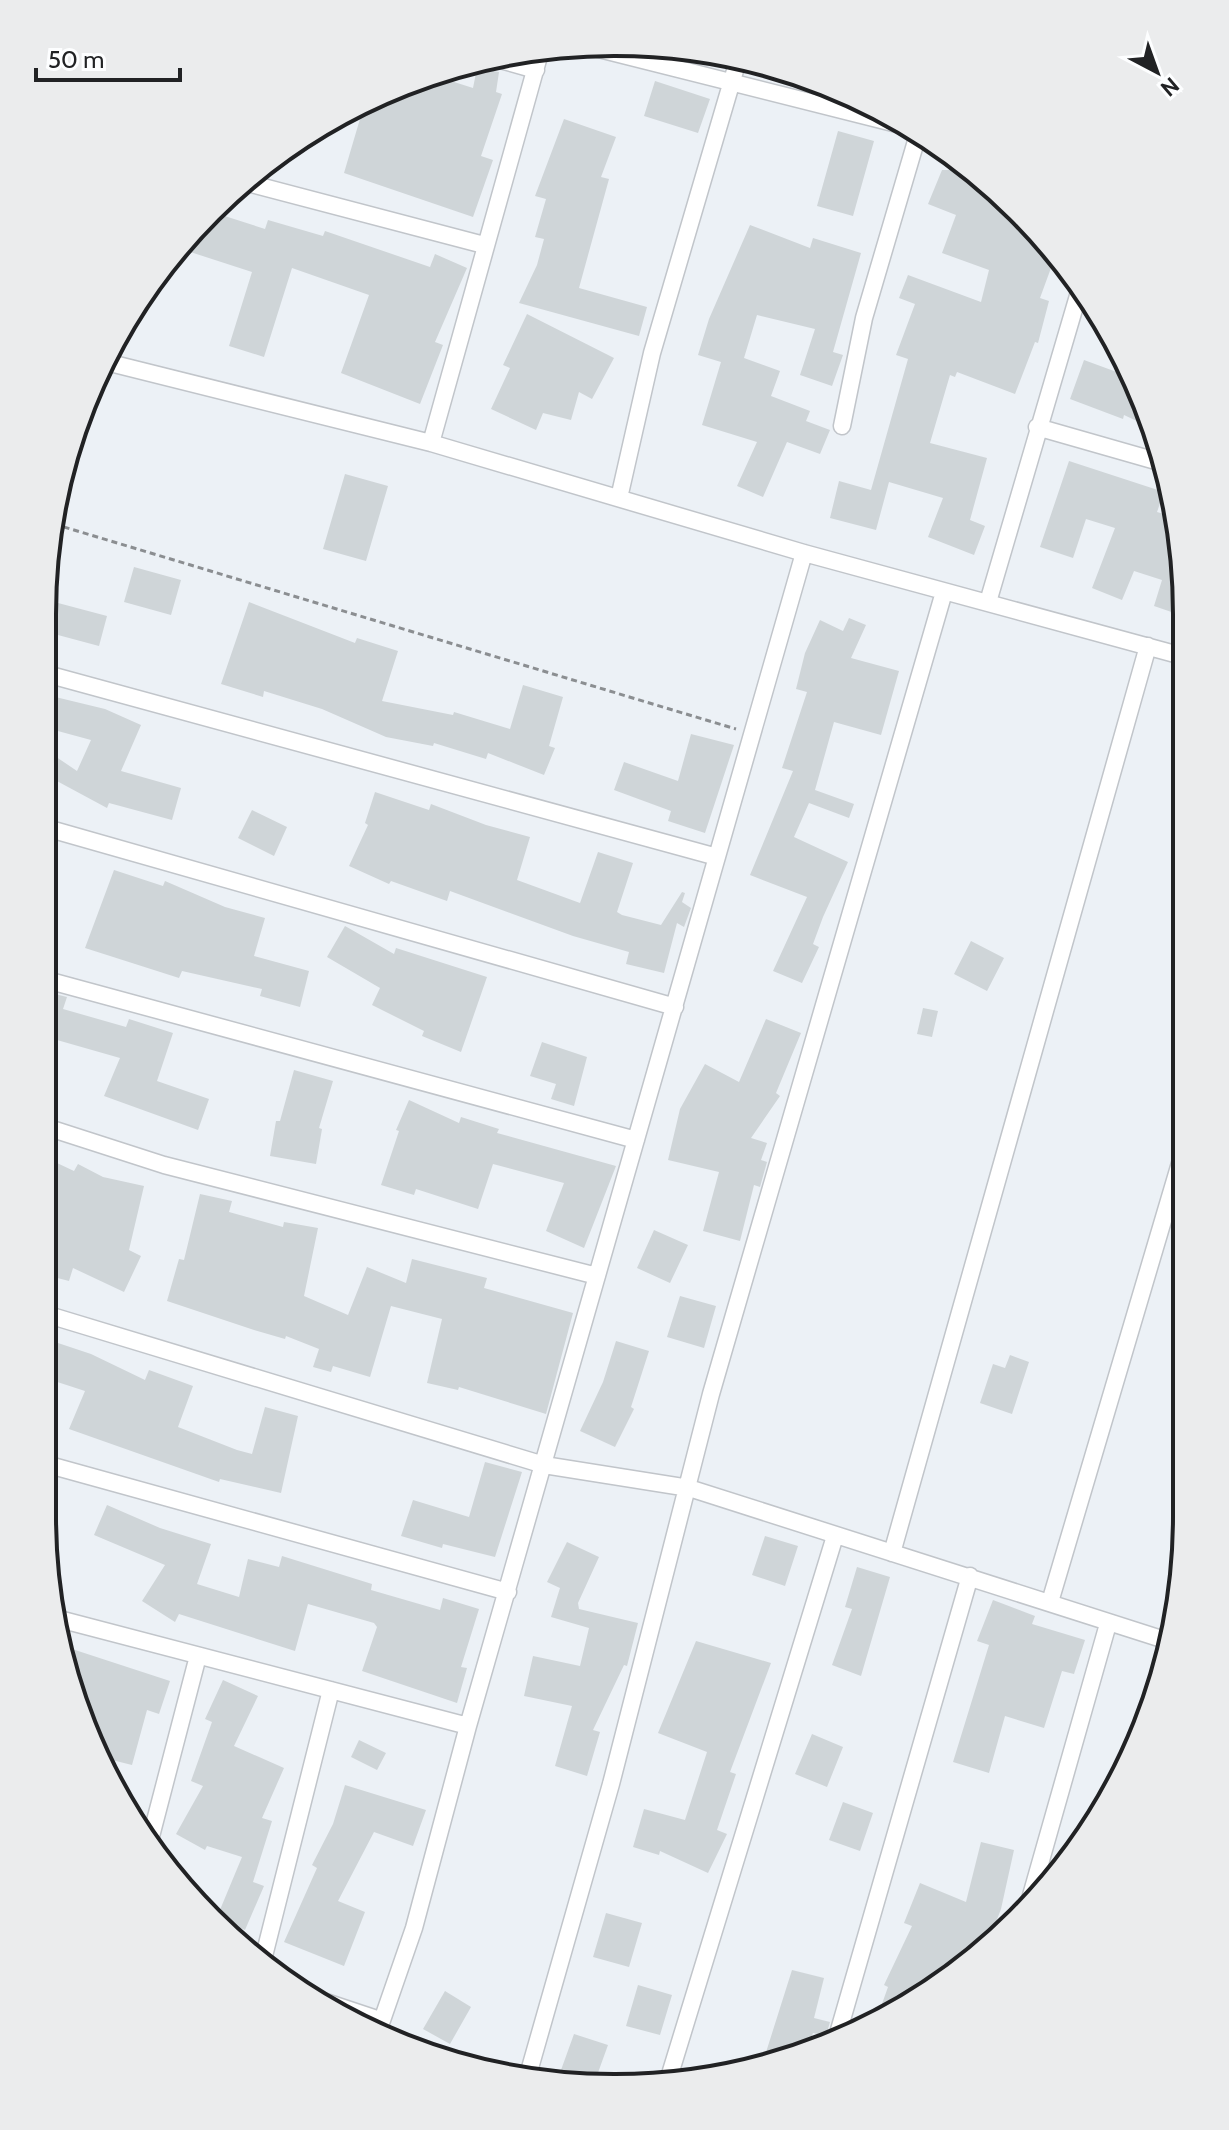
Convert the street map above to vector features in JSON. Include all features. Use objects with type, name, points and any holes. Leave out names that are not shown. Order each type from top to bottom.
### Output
[{"type":"street","points":[[624,56],[869,118]]},
{"type":"street","points":[[431,443],[484,245],[538,62]]},
{"type":"street","points":[[518,65],[536,70]]},
{"type":"street","points":[[619,498],[652,353],[735,70]]},
{"type":"street","points":[[842,426],[864,318],[915,144]]},
{"type":"street","points":[[257,186],[484,245]]},
{"type":"street","points":[[988,602],[1076,300]]},
{"type":"street","points":[[115,364],[431,443],[804,553],[1173,653]]},
{"type":"street","points":[[1037,427],[1151,459]]},
{"type":"street","points":[[381,2022],[419,1913],[468,1726],[804,553]]},
{"type":"street","points":[[530,2067],[611,1784],[711,1394],[944,592]]},
{"type":"street","points":[[892,1553],[1148,646]]},
{"type":"street","points":[[56,677],[717,857]]},
{"type":"street","points":[[56,831],[675,1007]]},
{"type":"street","points":[[56,983],[636,1140]]},
{"type":"street","points":[[56,1130],[164,1165],[597,1276]]},
{"type":"street","points":[[1050,1602],[1173,1187]]},
{"type":"street","points":[[56,1317],[544,1465],[689,1488],[1159,1638]]},
{"type":"street","points":[[56,1467],[508,1592]]},
{"type":"street","points":[[671,2071],[835,1536]]},
{"type":"street","points":[[840,2026],[970,1576]]},
{"type":"street","points":[[66,1621],[468,1726]]},
{"type":"street","points":[[1034,1884],[1108,1624]]},
{"type":"street","points":[[153,1830],[198,1656]]},
{"type":"street","points":[[265,1951],[331,1690]]},
{"type":"path","points":[[64,527],[754,734]]},
{"type":"building","points":[[499,72],[496,92],[502,94],[481,156],[493,160],[473,217],[344,173],[360,117],[451,81],[473,88],[476,74]]},
{"type":"building","points":[[655,81],[710,99],[698,133],[644,116]]},
{"type":"building","points":[[564,119],[616,137],[601,177],[609,179],[579,288],[647,307],[639,336],[519,303],[537,265],[544,239],[535,237],[546,199],[535,196]]},
{"type":"building","points":[[838,131],[874,141],[853,216],[817,206]]},
{"type":"building","points":[[942,170],[955,172],[1009,220],[1051,267],[1040,298],[1049,301],[1038,343],[1035,342],[1015,394],[957,372],[955,377],[950,375],[930,443],[987,458],[970,520],[985,526],[974,555],[928,537],[943,498],[889,482],[876,530],[830,518],[839,481],[871,490],[908,359],[896,355],[915,304],[899,298],[908,275],[981,302],[989,270],[942,253],[956,215],[928,204]]},
{"type":"building","points":[[224,216],[265,229],[268,220],[323,236],[325,231],[430,267],[435,254],[467,268],[435,342],[443,345],[420,404],[341,373],[369,295],[292,268],[264,357],[229,346],[252,272],[190,252]]},
{"type":"building","points":[[750,225],[810,248],[813,238],[861,253],[833,352],[843,355],[832,386],[800,375],[815,329],[757,315],[744,358],[780,371],[771,396],[810,411],[806,421],[830,430],[820,454],[787,442],[763,497],[737,486],[757,442],[702,425],[721,362],[698,355],[709,319]]},
{"type":"building","points":[[527,314],[614,358],[592,399],[579,392],[571,420],[543,413],[536,430],[491,409],[510,368],[503,365]]},
{"type":"building","points":[[1084,360],[1117,372],[1138,421],[1124,415],[1123,419],[1070,399]]},
{"type":"building","points":[[1069,461],[1158,490],[1161,501],[1157,512],[1163,514],[1168,542],[1173,613],[1154,606],[1162,580],[1134,571],[1122,600],[1092,588],[1115,528],[1086,519],[1073,558],[1040,547]]},
{"type":"building","points":[[345,474],[388,486],[366,561],[323,549]]},
{"type":"building","points":[[134,567],[181,580],[171,615],[124,602]]},
{"type":"building","points":[[249,602],[355,643],[357,638],[398,651],[382,701],[453,715],[454,712],[510,729],[523,685],[563,697],[549,746],[555,748],[544,775],[488,753],[486,759],[434,743],[433,746],[386,737],[322,709],[264,691],[263,697],[221,684]]},
{"type":"building","points":[[56,603],[107,616],[99,646],[56,634]]},
{"type":"building","points":[[849,618],[866,625],[851,658],[899,671],[881,735],[834,722],[815,790],[854,804],[849,818],[809,803],[794,837],[848,862],[823,917],[813,944],[819,947],[802,983],[773,971],[807,897],[750,875],[793,771],[782,768],[807,692],[796,689],[805,653],[820,620],[843,631]]},
{"type":"building","points":[[56,697],[105,709],[141,725],[121,771],[181,788],[172,820],[109,803],[107,808],[56,781],[56,757],[77,771],[91,740],[56,731]]},
{"type":"building","points":[[691,734],[734,745],[705,833],[668,821],[671,811],[614,790],[624,762],[678,781]]},
{"type":"building","points":[[375,792],[429,810],[431,804],[486,825],[530,837],[517,880],[580,903],[598,852],[633,863],[617,912],[622,915],[661,925],[682,892],[685,893],[682,902],[691,908],[684,927],[677,923],[664,973],[626,964],[629,952],[573,936],[450,891],[447,901],[391,881],[389,884],[349,866],[368,825],[365,823]]},
{"type":"building","points":[[252,810],[287,827],[274,856],[238,838]]},
{"type":"building","points":[[114,870],[163,886],[165,881],[225,907],[265,918],[254,956],[309,971],[300,1007],[260,996],[262,989],[182,971],[179,978],[85,948]]},
{"type":"building","points":[[345,926],[394,954],[396,948],[487,977],[461,1052],[422,1036],[424,1031],[372,1005],[380,988],[327,957]]},
{"type":"building","points":[[971,941],[1004,958],[987,991],[954,974]]},
{"type":"building","points":[[56,994],[67,997],[63,1009],[126,1027],[129,1019],[173,1033],[157,1081],[209,1099],[198,1130],[104,1096],[120,1058],[56,1040]]},
{"type":"building","points":[[923,1008],[938,1011],[932,1037],[917,1034]]},
{"type":"building","points":[[766,1019],[801,1033],[776,1093],[780,1096],[751,1138],[767,1143],[761,1160],[767,1162],[760,1187],[754,1185],[740,1241],[703,1231],[719,1172],[668,1160],[680,1109],[705,1064],[739,1082]]},
{"type":"building","points":[[542,1042],[587,1057],[574,1106],[551,1099],[556,1084],[530,1076]]},
{"type":"building","points":[[294,1070],[333,1081],[319,1128],[322,1129],[316,1164],[270,1156],[276,1121],[280,1121]]},
{"type":"building","points":[[409,1100],[459,1123],[461,1117],[499,1129],[497,1133],[616,1166],[584,1248],[546,1231],[564,1183],[493,1164],[478,1209],[416,1189],[414,1195],[381,1185],[399,1131],[396,1130]]},
{"type":"building","points":[[56,1163],[74,1171],[78,1164],[103,1177],[144,1186],[129,1250],[141,1256],[124,1292],[73,1268],[69,1281],[56,1278]]},
{"type":"building","points":[[200,1194],[232,1201],[229,1212],[283,1227],[284,1222],[318,1228],[304,1296],[348,1315],[367,1267],[406,1283],[412,1259],[487,1278],[484,1288],[573,1313],[546,1414],[459,1387],[458,1390],[427,1383],[442,1319],[391,1306],[370,1377],[333,1366],[331,1372],[313,1367],[319,1349],[286,1336],[285,1339],[254,1330],[167,1301],[179,1259],[184,1260]]},
{"type":"building","points":[[654,1230],[688,1245],[670,1283],[637,1268]]},
{"type":"building","points":[[680,1296],[716,1306],[704,1348],[667,1337]]},
{"type":"building","points":[[616,1341],[649,1351],[631,1407],[634,1409],[615,1447],[580,1431],[603,1382]]},
{"type":"building","points":[[56,1342],[91,1354],[145,1380],[149,1370],[193,1386],[178,1427],[237,1450],[252,1454],[265,1407],[298,1416],[281,1493],[220,1479],[219,1482],[69,1429],[85,1391],[56,1382]]},
{"type":"building","points":[[1010,1355],[1029,1362],[1012,1414],[980,1403],[993,1364],[1005,1368]]},
{"type":"building","points":[[485,1462],[522,1472],[495,1557],[443,1544],[442,1548],[401,1536],[413,1500],[469,1517]]},
{"type":"building","points":[[107,1505],[160,1528],[211,1544],[197,1584],[239,1597],[248,1559],[279,1567],[282,1556],[372,1584],[371,1590],[440,1610],[443,1598],[479,1609],[461,1667],[467,1668],[457,1703],[362,1671],[377,1627],[374,1623],[308,1604],[295,1651],[179,1614],[175,1622],[142,1601],[165,1565],[94,1535]]},
{"type":"building","points":[[765,1536],[798,1546],[785,1586],[752,1575]]},
{"type":"building","points":[[567,1542],[599,1557],[578,1603],[579,1609],[638,1623],[627,1666],[624,1665],[593,1730],[600,1732],[587,1776],[555,1766],[572,1706],[524,1696],[533,1656],[580,1666],[589,1628],[551,1617],[560,1588],[547,1582]]},
{"type":"building","points":[[857,1567],[890,1577],[861,1676],[832,1665],[852,1609],[845,1607]]},
{"type":"building","points":[[993,1600],[1035,1616],[1032,1624],[1085,1640],[1074,1674],[1062,1671],[1044,1728],[1005,1716],[989,1773],[953,1762],[989,1645],[977,1641]]},
{"type":"building","points":[[696,1641],[771,1663],[730,1772],[736,1774],[717,1830],[727,1834],[708,1873],[660,1851],[659,1855],[633,1847],[644,1809],[685,1820],[707,1752],[658,1733]]},
{"type":"building","points":[[73,1649],[170,1681],[159,1714],[147,1710],[132,1765],[113,1760],[86,1695]]},
{"type":"building","points":[[223,1680],[258,1696],[234,1746],[284,1768],[262,1818],[272,1821],[253,1882],[264,1886],[245,1930],[220,1910],[242,1857],[207,1846],[205,1850],[176,1834],[203,1786],[191,1781],[212,1722],[205,1719]]},
{"type":"building","points":[[812,1734],[843,1747],[827,1787],[795,1774]]},
{"type":"building","points":[[359,1740],[386,1753],[377,1770],[351,1757]]},
{"type":"building","points":[[345,1785],[426,1810],[413,1846],[374,1832],[338,1901],[365,1912],[344,1966],[284,1942],[317,1868],[312,1865],[333,1824]]},
{"type":"building","points":[[843,1802],[873,1813],[860,1851],[829,1840]]},
{"type":"building","points":[[981,1842],[1014,1850],[996,1923],[954,1959],[881,2006],[888,1987],[884,1985],[912,1926],[904,1923],[920,1883],[966,1902]]},
{"type":"building","points":[[606,1913],[642,1923],[629,1967],[593,1957]]},
{"type":"building","points":[[792,1970],[824,1978],[814,2018],[830,2022],[827,2031],[813,2033],[811,2037],[766,2053]]},
{"type":"building","points":[[638,1985],[672,1995],[660,2035],[626,2026]]},
{"type":"building","points":[[445,1991],[471,2007],[450,2044],[423,2029]]},
{"type":"building","points":[[574,2034],[608,2045],[598,2074],[561,2070]]}]
